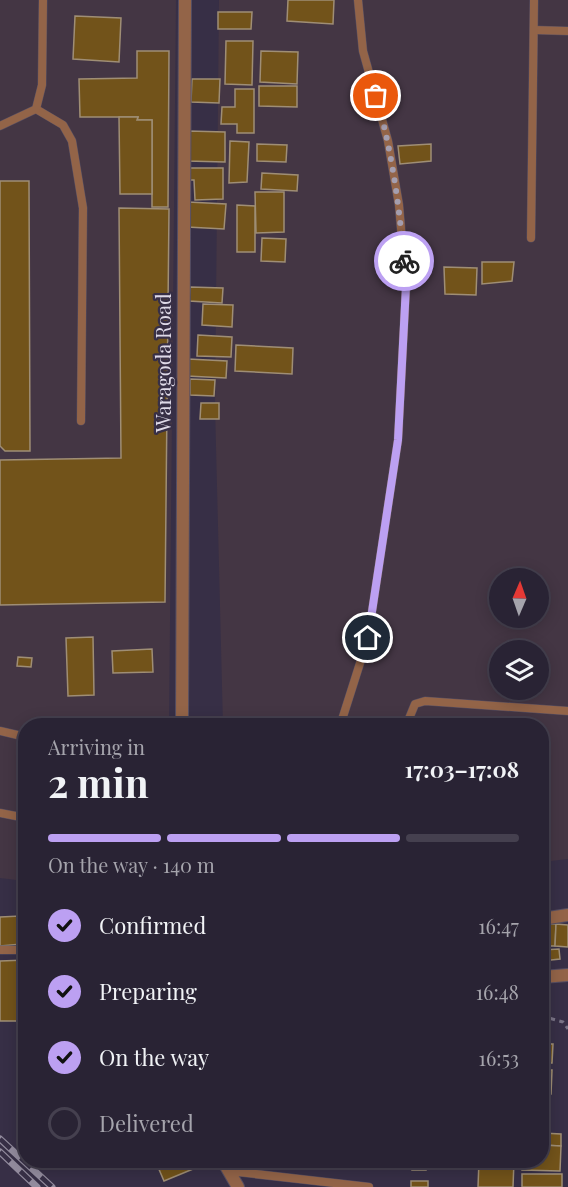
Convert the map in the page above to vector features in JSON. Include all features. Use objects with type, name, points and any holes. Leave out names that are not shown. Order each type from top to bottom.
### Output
[{"type":"street","name":"Waragoda Road","points":[[182,718],[185,0]]},
{"type":"street","points":[[549,918],[568,915]]},
{"type":"street","points":[[549,976],[568,975]]},
{"type":"street","points":[[227,1168],[238,1187]]},
{"type":"lane","points":[[36,109],[42,85],[43,0]]},
{"type":"lane","points":[[343,718],[368,638],[398,440],[406,286],[399,206],[388,141],[363,51],[358,0]]},
{"type":"lane","points":[[531,238],[534,0]]},
{"type":"lane","points":[[534,30],[568,31]]},
{"type":"lane","points":[[0,126],[36,109]]},
{"type":"lane","points":[[36,109],[63,125],[72,141],[83,208],[81,421]]},
{"type":"lane","points":[[409,718],[415,704],[425,701],[568,711]]},
{"type":"lane","points":[[0,731],[18,735]]},
{"type":"lane","points":[[0,813],[18,816]]},
{"type":"lane","points":[[0,950],[18,950]]},
{"type":"lane","points":[[240,1168],[369,1187]]},
{"type":"path","points":[[549,1018],[563,1022],[568,1029]]},
{"type":"shaded area","points":[[0,0],[176,0],[169,718],[18,718],[18,880],[0,878]]},
{"type":"shaded area","points":[[219,0],[568,0],[568,859],[549,861],[549,718],[223,718],[215,406]]},
{"type":"building","points":[[288,0],[334,0],[333,24],[287,21]]},
{"type":"building","points":[[218,12],[252,12],[251,29],[218,29]]},
{"type":"building","points":[[75,16],[121,18],[119,62],[73,59]]},
{"type":"building","points":[[226,41],[253,41],[252,85],[225,84]]},
{"type":"building","points":[[137,51],[169,51],[168,207],[152,207],[152,120],[137,120],[138,117],[80,117],[79,79],[137,78]]},
{"type":"building","points":[[261,51],[298,52],[297,84],[260,82]]},
{"type":"building","points":[[192,79],[220,79],[219,103],[191,102]]},
{"type":"building","points":[[259,86],[297,86],[297,107],[259,106]]},
{"type":"building","points":[[235,89],[254,89],[254,133],[237,133],[237,124],[221,124],[222,107],[235,107]]},
{"type":"building","points":[[119,117],[152,120],[152,194],[120,194]]},
{"type":"building","points":[[188,131],[225,132],[225,162],[187,161]]},
{"type":"building","points":[[230,141],[249,142],[247,182],[229,183]]},
{"type":"building","points":[[257,144],[287,145],[286,162],[257,161]]},
{"type":"building","points":[[431,144],[431,161],[400,164],[398,146]]},
{"type":"building","points":[[189,168],[223,168],[223,199],[195,200],[194,180],[189,180]]},
{"type":"building","points":[[262,173],[298,175],[297,191],[261,189]]},
{"type":"building","points":[[0,181],[29,181],[30,451],[5,451],[0,446]]},
{"type":"building","points":[[255,192],[284,192],[284,232],[256,233]]},
{"type":"building","points":[[188,202],[226,204],[224,229],[187,227]]},
{"type":"building","points":[[237,205],[255,206],[255,252],[237,252]]},
{"type":"building","points":[[119,208],[169,209],[165,602],[0,605],[0,460],[121,458]]},
{"type":"building","points":[[262,238],[286,239],[285,262],[261,261]]},
{"type":"building","points":[[482,262],[514,262],[512,281],[482,284]]},
{"type":"building","points":[[444,267],[477,268],[476,295],[445,294]]},
{"type":"building","points":[[190,287],[223,288],[222,303],[189,301]]},
{"type":"building","points":[[203,304],[233,305],[232,327],[202,325]]},
{"type":"building","points":[[198,335],[232,337],[231,357],[197,356]]},
{"type":"building","points":[[236,345],[293,348],[292,374],[235,371]]},
{"type":"building","points":[[188,359],[227,361],[226,378],[187,376]]},
{"type":"building","points":[[190,379],[215,380],[214,396],[190,395]]},
{"type":"building","points":[[201,403],[219,403],[219,419],[200,419]]},
{"type":"building","points":[[93,637],[94,695],[68,696],[66,638]]},
{"type":"building","points":[[152,649],[153,672],[113,673],[112,651]]},
{"type":"building","points":[[18,657],[32,658],[31,667],[17,666]]},
{"type":"building","points":[[18,916],[18,944],[0,946],[0,917]]},
{"type":"building","points":[[549,924],[556,924],[555,946],[549,946]]},
{"type":"building","points":[[556,924],[568,925],[568,947],[555,946]]},
{"type":"building","points":[[559,949],[560,959],[549,960],[549,950]]},
{"type":"building","points":[[18,960],[18,1021],[0,1021],[0,961]]},
{"type":"building","points":[[549,1044],[553,1044],[552,1063],[549,1063]]},
{"type":"building","points":[[549,1070],[552,1070],[551,1094],[549,1094]]},
{"type":"building","points":[[549,1133],[561,1134],[561,1146],[549,1145]]},
{"type":"building","points":[[549,1145],[561,1146],[560,1171],[522,1170],[522,1168],[549,1168]]},
{"type":"building","points":[[158,1168],[193,1168],[193,1169],[164,1181]]},
{"type":"building","points":[[412,1168],[426,1168],[426,1170],[412,1170]]},
{"type":"building","points":[[479,1168],[514,1168],[513,1187],[478,1187]]},
{"type":"building","points":[[522,1174],[562,1174],[562,1187],[522,1187]]},
{"type":"building","points":[[411,1181],[428,1181],[428,1187],[411,1187]]},
{"type":"railway","points":[[0,1139],[18,1156]]},
{"type":"railway","points":[[0,1152],[37,1187]]},
{"type":"railway","points":[[31,1168],[52,1187]]},
{"type":"way so far","points":[[376,96],[388,141],[399,206],[404,261]]},
{"type":"route","points":[[368,638],[398,440],[406,286],[404,261]]}]
